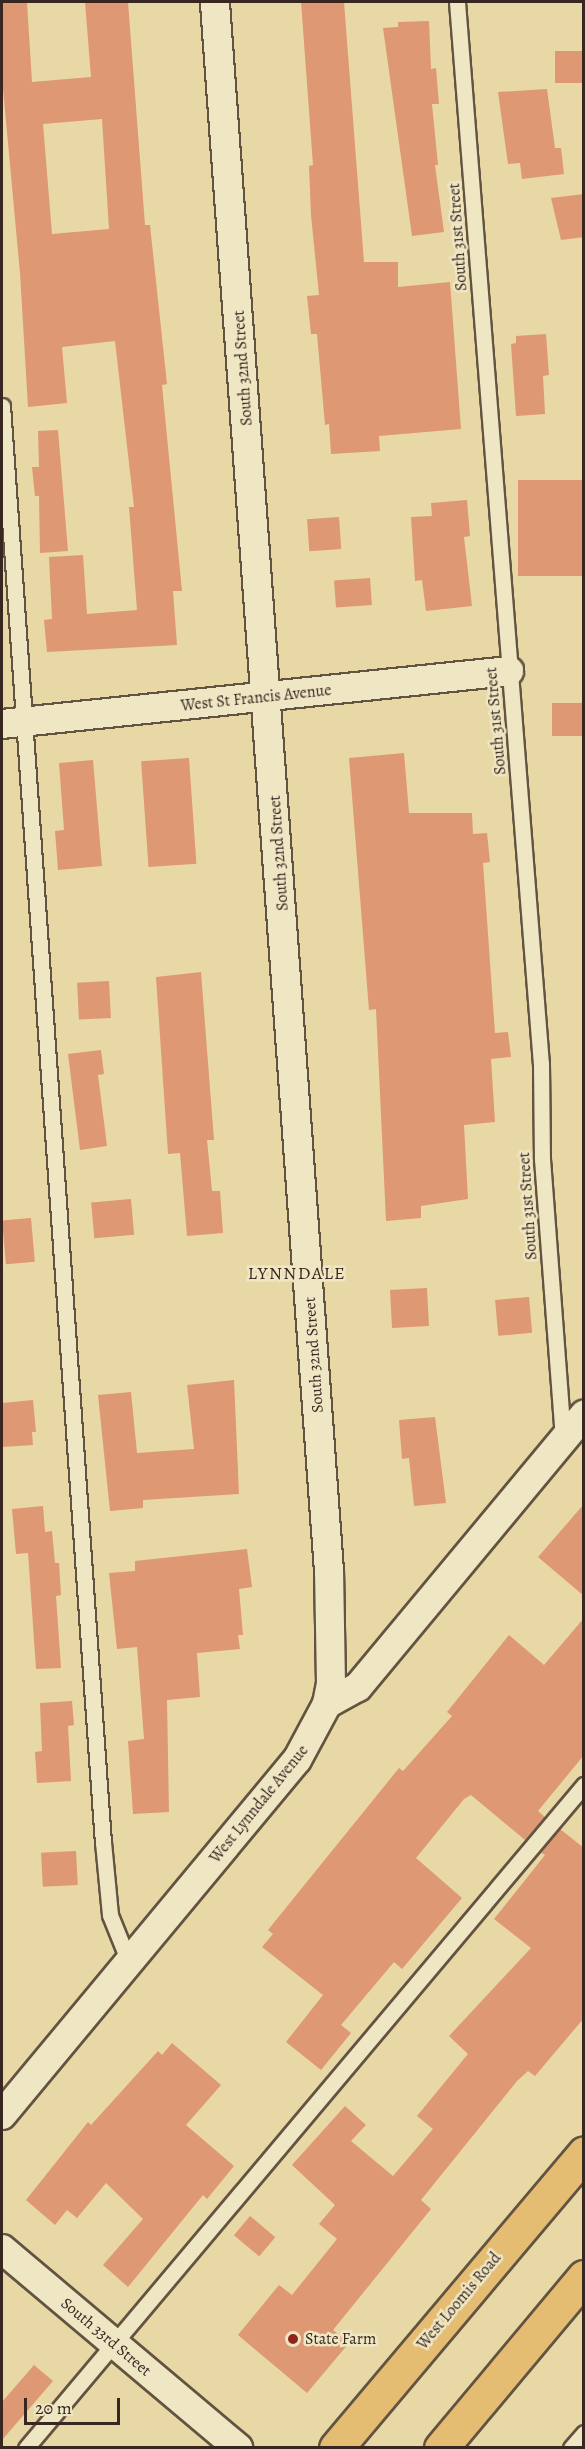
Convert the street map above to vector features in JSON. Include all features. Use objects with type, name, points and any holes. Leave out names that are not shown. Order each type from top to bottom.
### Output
[{"type":"main road","name":"West Loomis Road","points":[[336,2448],[584,2154]]},
{"type":"main road","points":[[441,2448],[584,2277]]},
{"type":"street","name":"South 32nd Street","points":[[214,2],[268,696],[333,1629],[327,1704]]},
{"type":"street","name":"West St Francis Avenue","points":[[13,722],[510,671]]},
{"type":"street","points":[[327,1704],[358,1687],[584,1415]]},
{"type":"street","name":"West Lynndale Avenue","points":[[2,2115],[297,1760],[327,1704]]},
{"type":"street","name":"South 33rd Street","points":[[2,2248],[238,2448]]},
{"type":"lane","name":"South 31st Street","points":[[458,2],[542,1064],[542,1159],[563,1439]]},
{"type":"lane","points":[[2,406],[13,722],[103,1842],[110,1915],[129,1962]]},
{"type":"lane","points":[[26,2448],[584,1785]]},
{"type":"lane","points":[[572,2448],[584,2433]]},
{"type":"building","points":[[2,2],[27,2],[32,82],[91,77],[85,2],[128,2],[145,225],[150,225],[167,384],[162,385],[182,591],[173,591],[177,645],[47,652],[44,620],[52,619],[49,557],[83,555],[87,614],[137,610],[129,507],[134,507],[115,341],[62,347],[67,403],[28,407],[20,273],[2,78]],"holes":[[[102,119],[109,229],[52,234],[43,124]]]},
{"type":"building","points":[[301,2],[344,2],[364,262],[398,262],[398,287],[450,282],[461,429],[379,436],[380,451],[331,454],[329,424],[325,425],[317,334],[311,334],[307,296],[319,295],[311,215],[309,166],[313,165]]},
{"type":"building","points":[[429,21],[431,69],[436,68],[439,104],[432,104],[438,165],[435,165],[444,232],[412,236],[383,28],[398,27],[398,22]]},
{"type":"building","points":[[555,51],[584,51],[584,83],[555,83]]},
{"type":"building","points":[[547,89],[555,148],[561,148],[564,174],[522,179],[520,163],[508,164],[498,92]]},
{"type":"building","points":[[584,194],[584,237],[561,240],[551,198]]},
{"type":"building","points":[[546,334],[549,375],[543,376],[545,414],[516,416],[511,344],[516,343],[516,336]]},
{"type":"building","points":[[58,430],[68,551],[40,553],[39,496],[35,496],[32,467],[39,467],[38,431]]},
{"type":"building","points":[[518,480],[584,480],[584,576],[518,576]]},
{"type":"building","points":[[467,500],[470,536],[464,537],[472,606],[426,611],[422,580],[415,581],[411,517],[432,516],[431,503]]},
{"type":"building","points":[[339,517],[341,549],[309,551],[307,519]]},
{"type":"building","points":[[370,578],[372,605],[336,607],[334,581]]},
{"type":"building","points":[[552,703],[584,703],[584,736],[552,736]]},
{"type":"building","points":[[404,753],[409,813],[472,813],[473,834],[487,833],[490,862],[483,863],[495,1033],[508,1032],[511,1057],[491,1059],[495,1122],[464,1125],[468,1199],[421,1206],[421,1218],[386,1221],[376,1009],[369,1010],[349,758]]},
{"type":"building","points":[[189,758],[196,864],[149,867],[141,761]]},
{"type":"building","points":[[93,760],[102,866],[58,870],[55,831],[64,830],[59,763]]},
{"type":"building","points":[[201,972],[214,1140],[207,1140],[212,1191],[220,1191],[223,1233],[187,1236],[180,1153],[168,1154],[156,977]]},
{"type":"building","points":[[109,981],[111,1018],[79,1020],[77,983]]},
{"type":"building","points":[[101,1050],[104,1074],[98,1075],[107,1146],[80,1150],[68,1054]]},
{"type":"building","points":[[131,1199],[134,1235],[94,1238],[91,1202]]},
{"type":"building","points":[[31,1218],[35,1262],[6,1264],[2,1221]]},
{"type":"building","points":[[427,1288],[429,1326],[392,1328],[390,1290]]},
{"type":"building","points":[[529,1297],[532,1333],[498,1336],[495,1300]]},
{"type":"building","points":[[234,1380],[239,1494],[143,1500],[143,1508],[110,1511],[98,1395],[131,1392],[137,1453],[194,1449],[187,1385]]},
{"type":"building","points":[[33,1400],[36,1432],[32,1432],[33,1445],[2,1447],[2,1403]]},
{"type":"building","points":[[435,1417],[446,1503],[414,1506],[409,1458],[402,1459],[399,1420]]},
{"type":"building","points":[[584,1504],[584,1596],[538,1557]]},
{"type":"building","points":[[43,1506],[45,1532],[52,1531],[55,1563],[59,1563],[61,1595],[56,1596],[61,1668],[36,1669],[28,1553],[16,1554],[12,1509]]},
{"type":"building","points":[[247,1549],[252,1587],[239,1589],[243,1635],[238,1635],[240,1649],[197,1653],[200,1697],[167,1700],[169,1812],[133,1814],[128,1741],[144,1739],[137,1647],[117,1649],[109,1573],[135,1571],[135,1561]]},
{"type":"building","points":[[584,1618],[584,1755],[538,1811],[545,1817],[525,1840],[471,1795],[464,1799],[416,1858],[462,1898],[402,1969],[394,1962],[341,2025],[351,2033],[321,2070],[286,2042],[323,1995],[262,1947],[273,1934],[268,1930],[399,1768],[403,1771],[452,1716],[447,1712],[509,1635],[544,1665]]},
{"type":"building","points":[[72,1701],[74,1725],[68,1726],[71,1781],[37,1783],[35,1752],[42,1751],[40,1703]]},
{"type":"building","points":[[560,1829],[584,1848],[584,2018],[535,2076],[528,2071],[517,2081],[421,2200],[431,2209],[333,2330],[349,2343],[307,2393],[238,2335],[279,2285],[292,2295],[337,2239],[319,2224],[335,2205],[292,2165],[345,2106],[366,2125],[351,2141],[393,2176],[433,2129],[417,2116],[468,2054],[449,2036],[531,1948],[494,1919],[545,1855],[540,1852]]},
{"type":"building","points":[[76,1851],[78,1885],[43,1887],[41,1853]]},
{"type":"building","points":[[172,2043],[221,2085],[186,2125],[234,2166],[207,2199],[203,2195],[128,2287],[103,2265],[143,2219],[106,2183],[77,2218],[67,2210],[55,2225],[26,2200],[88,2122],[91,2125],[158,2051],[162,2055]]},
{"type":"building","points":[[250,2216],[275,2237],[259,2256],[234,2235]]},
{"type":"building","points":[[34,2365],[53,2381],[2,2440],[2,2402]]},
{"type":"place","name":"State Farm","points":[[293,2339]]},
{"type":"district","name":"LYNNDALE","points":[[297,1273]]}]
